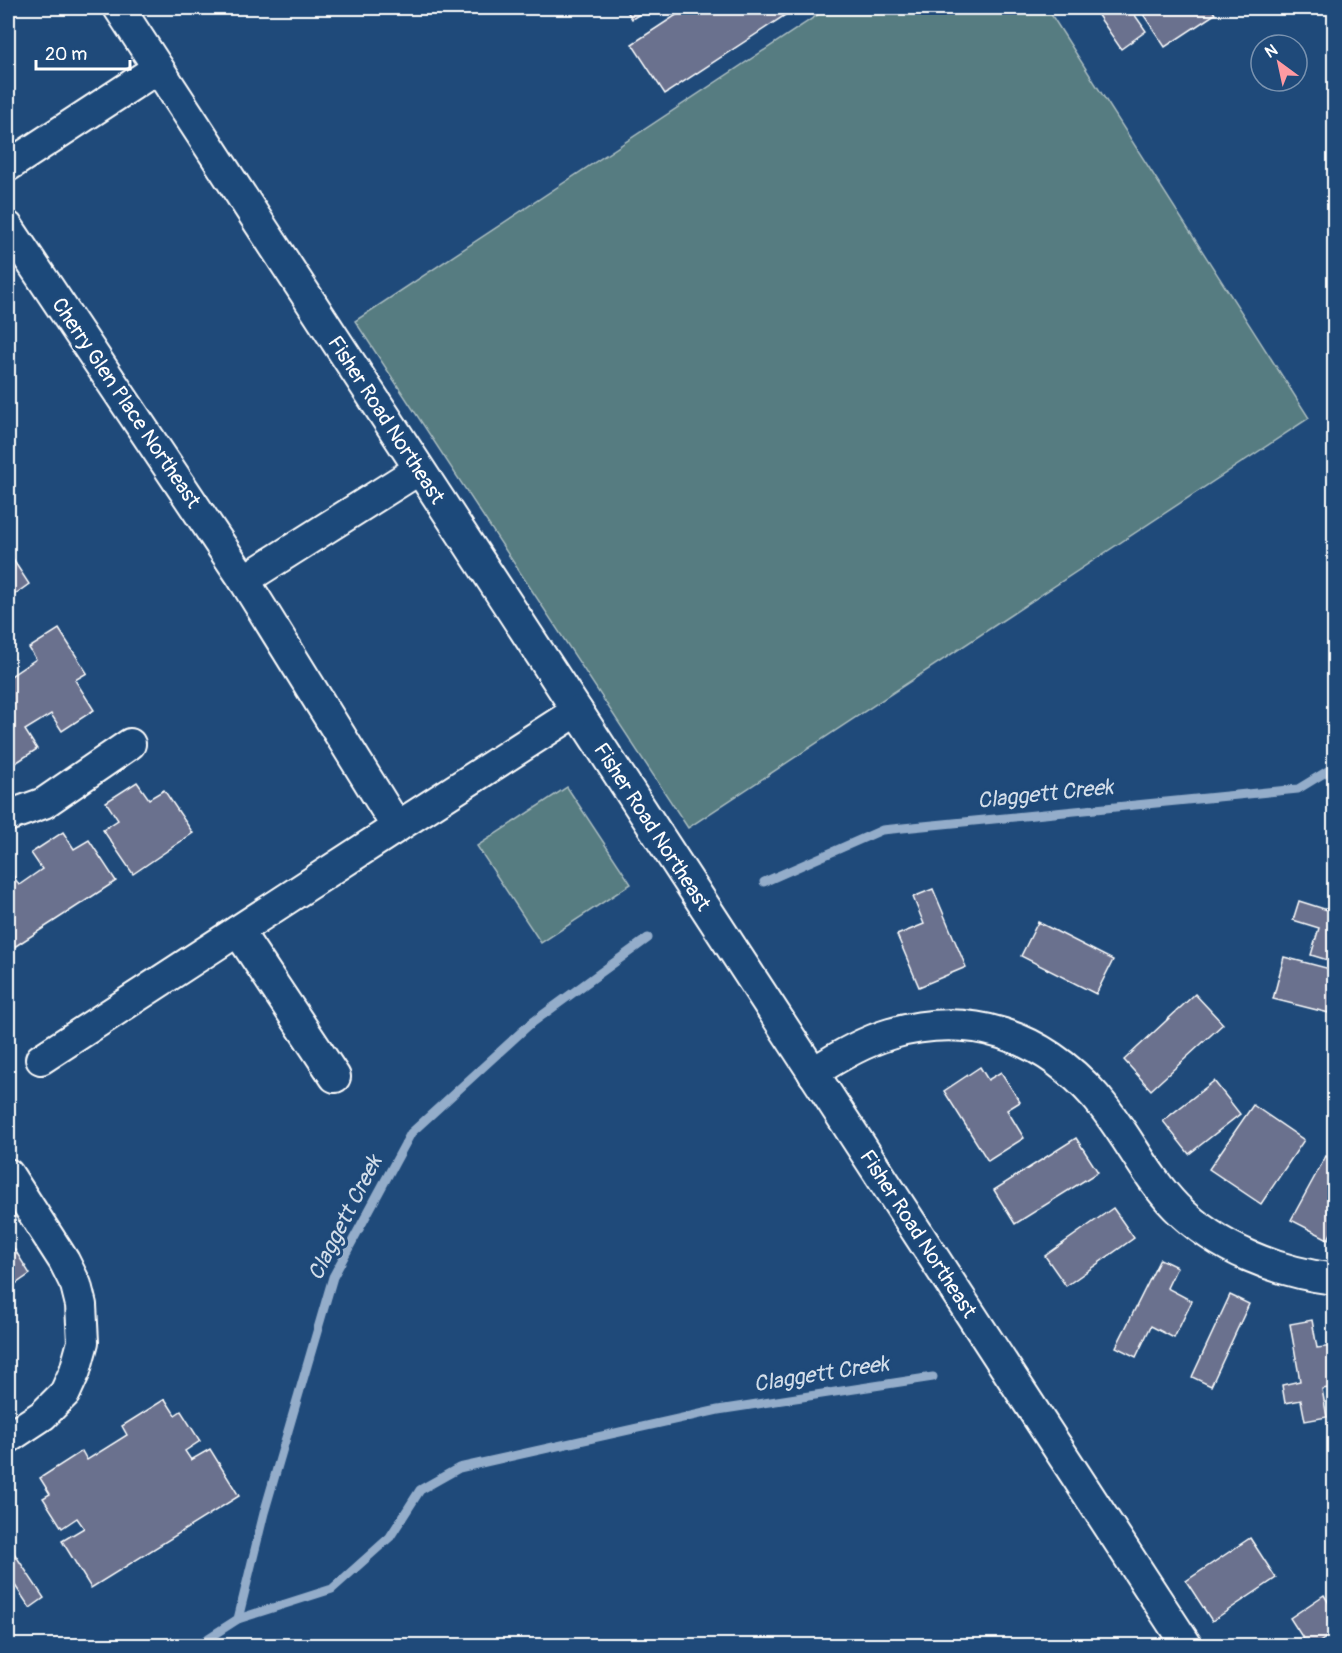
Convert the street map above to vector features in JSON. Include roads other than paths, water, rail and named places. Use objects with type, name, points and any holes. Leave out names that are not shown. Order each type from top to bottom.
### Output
[{"type":"street","name":"Fisher Road Northeast","points":[[119,8],[418,470],[1187,1646]]},
{"type":"street","points":[[8,166],[158,68]]},
{"type":"street","name":"Cherry Glen Place Northeast","points":[[8,227],[244,580],[397,827]]},
{"type":"street","points":[[244,580],[418,470]]},
{"type":"street","points":[[42,1059],[577,711]]},
{"type":"street","points":[[8,816],[44,803],[130,744]]},
{"type":"street","points":[[238,931],[335,1077]]},
{"type":"street","points":[[813,1073],[860,1046],[890,1034],[922,1027],[973,1026],[1015,1037],[1038,1047],[1078,1078],[1096,1097],[1176,1207],[1209,1234],[1268,1265],[1303,1275],[1335,1279]]},
{"type":"street","points":[[8,1174],[64,1261],[76,1285],[81,1305],[83,1342],[75,1371],[65,1393],[43,1416],[8,1438]]},
{"type":"waterway","name":"Claggett Creek","points":[[764,882],[882,830],[1298,789],[1334,767]]},
{"type":"waterway","name":"Claggett Creek","points":[[238,1619],[264,1513],[333,1277],[411,1133],[529,1025],[648,938]]},
{"type":"waterway","name":"Claggett Creek","points":[[196,1646],[238,1619],[332,1589],[390,1537],[420,1490],[459,1468],[718,1410],[933,1377]]}]
